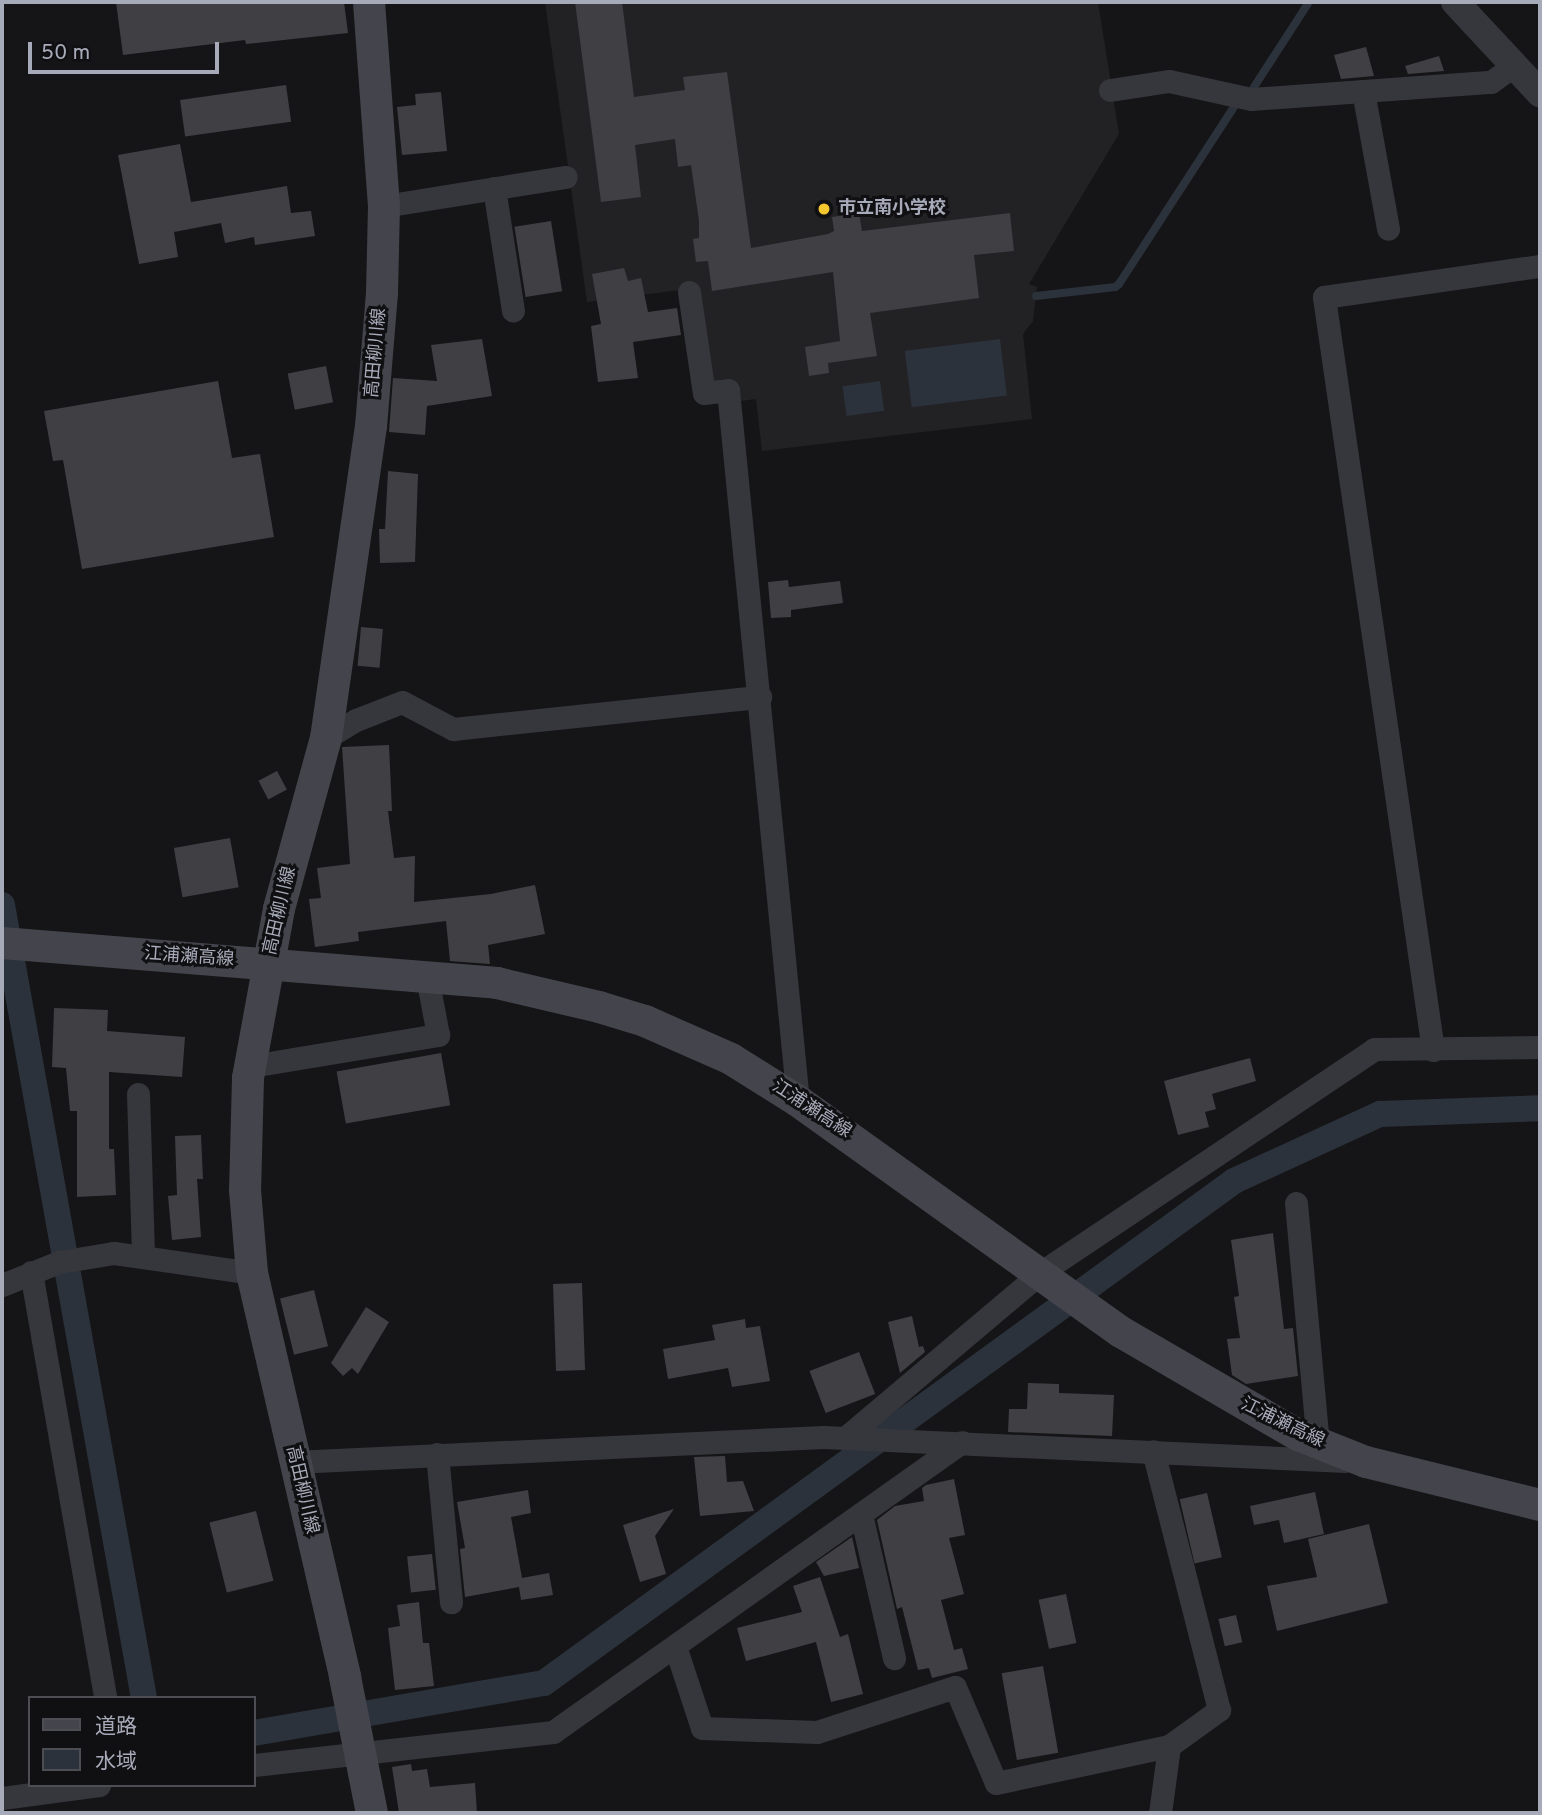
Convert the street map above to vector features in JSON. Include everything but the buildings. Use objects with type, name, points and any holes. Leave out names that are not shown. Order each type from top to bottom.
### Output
[{"type":"main road","name":"高田柳川線","points":[[369,2],[384,206],[382,293],[371,426],[326,738],[279,909],[251,1066],[245,1125],[246,1190],[253,1273],[345,1677],[373,1813]]},
{"type":"main road","name":"江浦瀬高線","points":[[2,943],[497,984],[599,1007],[645,1021],[731,1059],[799,1101],[1121,1332],[1233,1400],[1318,1443],[1366,1462],[1540,1505]]},
{"type":"street","points":[[1455,2],[1540,93]]},
{"type":"street","points":[[1110,90],[1169,81],[1251,99],[1491,82],[1514,65]]},
{"type":"street","points":[[1363,91],[1388,229]]},
{"type":"street","points":[[384,206],[566,177]]},
{"type":"street","points":[[494,188],[513,311]]},
{"type":"street","points":[[1433,1050],[1324,297],[1540,266]]},
{"type":"street","points":[[689,292],[704,393],[728,390],[799,1101]]},
{"type":"street","points":[[326,738],[356,720],[402,702],[453,729],[760,696]]},
{"type":"street","points":[[251,1066],[438,1035],[427,977]]},
{"type":"street","points":[[834,1438],[1048,1279],[1374,1049],[1540,1047]]},
{"type":"street","points":[[138,1094],[143,1257]]},
{"type":"street","points":[[1296,1203],[1318,1443]]},
{"type":"street","points":[[105,1696],[16,1278],[59,1262],[114,1253],[253,1273]]},
{"type":"street","points":[[294,1462],[834,1438],[1366,1462]]},
{"type":"street","points":[[256,1765],[553,1732],[961,1442]]},
{"type":"street","points":[[675,1646],[702,1728],[817,1732],[955,1687],[996,1783],[1169,1746],[1219,1710],[1153,1451]]},
{"type":"street","points":[[437,1454],[451,1602]]},
{"type":"street","points":[[861,1514],[894,1658]]},
{"type":"street","points":[[1160,1813],[1169,1746]]},
{"type":"street","points":[[2,1798],[84,1787]]},
{"type":"shaded area","name":"市立南小学校","points":[[545,2],[1098,2],[1119,134],[1029,284],[1037,287],[1033,321],[1023,334],[1032,419],[762,451],[756,399],[741,401],[738,383],[710,386],[696,288],[587,302]]},
{"type":"water","points":[[1000,339],[1007,396],[912,407],[905,351]]},
{"type":"water","points":[[880,381],[884,411],[847,416],[842,386]]},
{"type":"waterway","points":[[1254,87],[1309,2]]},
{"type":"waterway","points":[[1036,296],[1115,287],[1119,284],[1234,107]]},
{"type":"waterway","points":[[2,905],[144,1696]]},
{"type":"waterway","points":[[256,1733],[544,1683],[1234,1181],[1380,1114],[1540,1108]]},
{"type":"place","name":"市立南小学校","points":[[824,209]]}]
